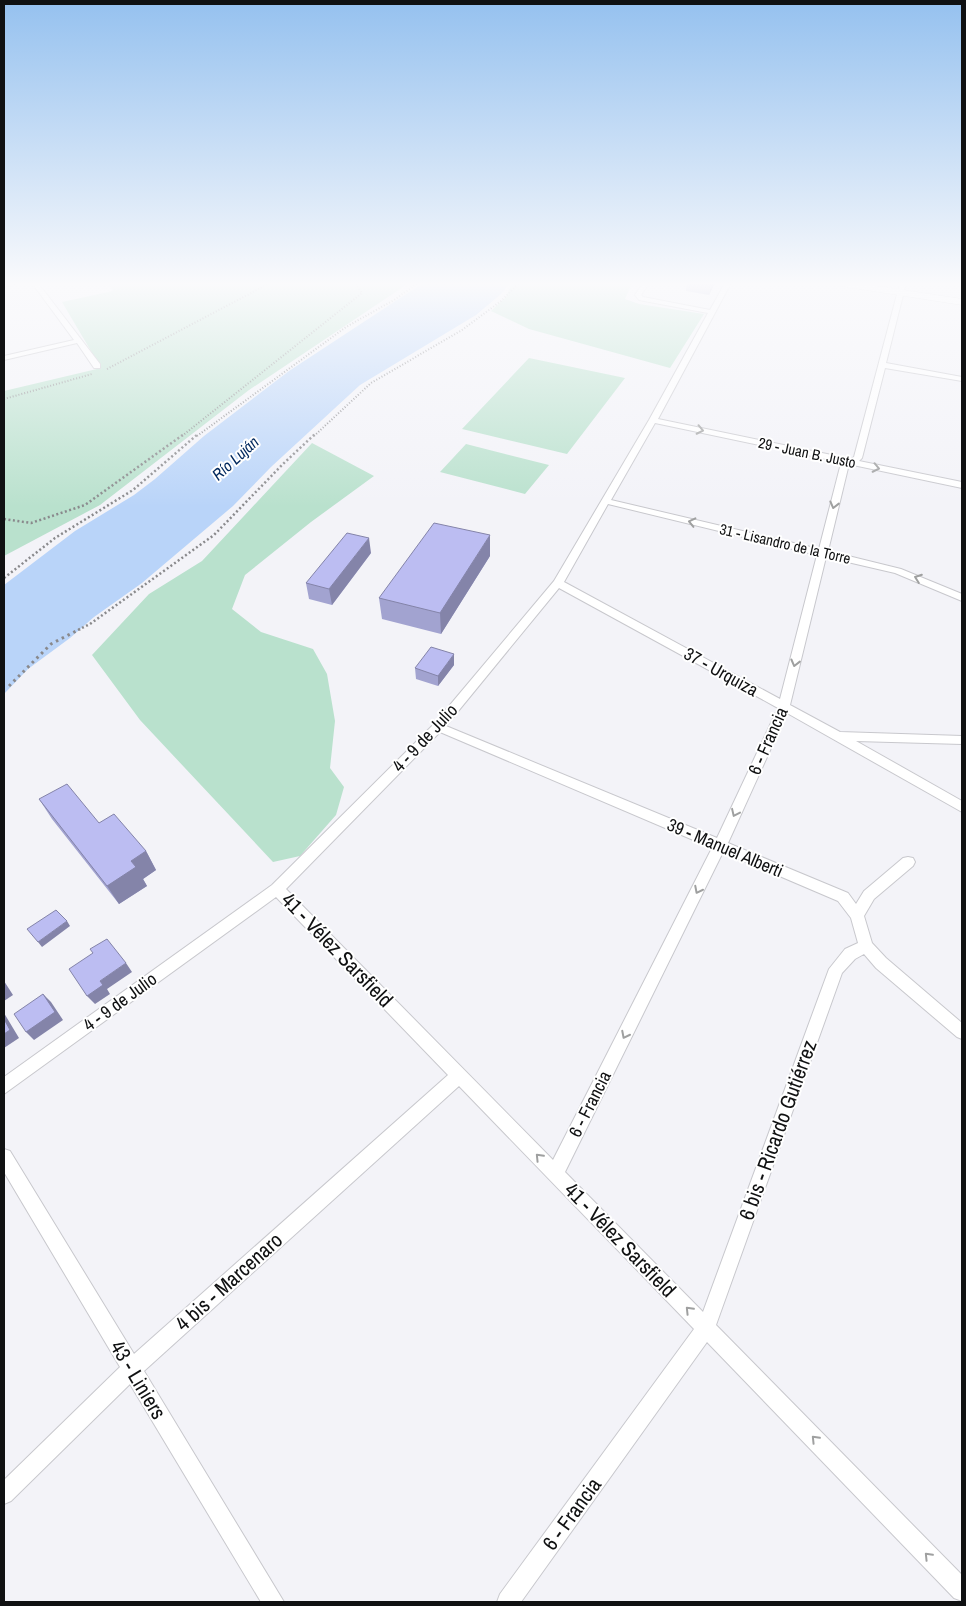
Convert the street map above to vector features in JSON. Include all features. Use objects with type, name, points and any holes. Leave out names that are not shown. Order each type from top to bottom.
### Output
[{"type":"street","points":[[89,358],[96,370]]},
{"type":"street","name":"4 - 9 de Julio","points":[[4,1086],[277,889],[438,727],[558,583],[687,358]]},
{"type":"street","name":"6 - Francia","points":[[555,1174],[720,846],[784,707],[844,467],[858,458],[884,358]]},
{"type":"street","points":[[883,364],[962,379]]},
{"type":"street","name":"29 - Juan B. Justo","points":[[653,420],[962,485]]},
{"type":"street","name":"31 - Lisandro de la Torre","points":[[605,501],[898,571],[962,598]]},
{"type":"street","name":"37 - Urquiza","points":[[558,583],[838,736],[962,807]]},
{"type":"street","name":"39 - Manuel Alberti","points":[[438,727],[844,897],[857,915],[866,946],[880,963],[962,1032]]},
{"type":"street","points":[[838,736],[962,740]]},
{"type":"street","points":[[857,915],[869,895],[908,862]]},
{"type":"street","name":"41 - Vélez Sarsfield","points":[[277,889],[962,1590]]},
{"type":"street","name":"6 bis - Ricardo Gutiérrez","points":[[706,1328],[836,969],[850,954],[866,946]]},
{"type":"street","name":"4 bis - Marcenaro","points":[[4,1494],[131,1370],[459,1075]]},
{"type":"street","name":"43 - Liniers","points":[[4,1157],[131,1370],[273,1602]]},
{"type":"street","name":"6 - Francia","points":[[508,1602],[706,1328]]},
{"type":"path","points":[[104,371],[129,358]]},
{"type":"path","points":[[4,520],[31,523],[86,505],[191,429],[280,358]]},
{"type":"path","points":[[4,578],[55,538],[133,490],[180,448],[301,358]]},
{"type":"path","points":[[9,686],[51,644],[90,624],[214,535],[283,464],[371,383],[414,358]]},
{"type":"path","points":[[4,399],[96,370]]},
{"type":"green space","points":[[95,358],[297,358],[249,390],[100,505],[4,556],[4,391],[101,368]]},
{"type":"green space","points":[[529,358],[625,378],[567,454],[462,429]]},
{"type":"green space","points":[[634,358],[676,358],[670,368]]},
{"type":"green space","points":[[312,443],[374,476],[311,522],[245,575],[232,609],[261,632],[313,649],[327,674],[335,721],[330,768],[344,787],[336,815],[300,856],[273,862],[140,720],[92,655],[149,594],[202,561]]},
{"type":"green space","points":[[466,444],[549,465],[525,494],[440,472]]},
{"type":"water","name":"Río Luján","points":[[309,358],[405,358],[360,385],[271,467],[233,506],[142,583],[94,617],[70,638],[28,669],[4,694],[4,585],[75,531],[134,495],[204,436]]},
{"type":"building","points":[[434,523],[490,535],[440,613],[379,598]]},
{"type":"building","points":[[347,533],[369,538],[329,589],[306,583]]},
{"type":"building","points":[[431,647],[454,654],[438,676],[415,668]]},
{"type":"building","points":[[67,784],[99,823],[114,814],[146,851],[131,861],[136,867],[107,886],[39,799]]},
{"type":"building","points":[[56,910],[67,921],[38,942],[27,929]]},
{"type":"building","points":[[107,939],[126,963],[100,981],[103,985],[87,996],[69,969],[93,953],[90,949]]},
{"type":"building","points":[[43,994],[55,1012],[26,1032],[14,1014]]},
{"type":"building","points":[[4,1019],[10,1030],[4,1034]]}]
